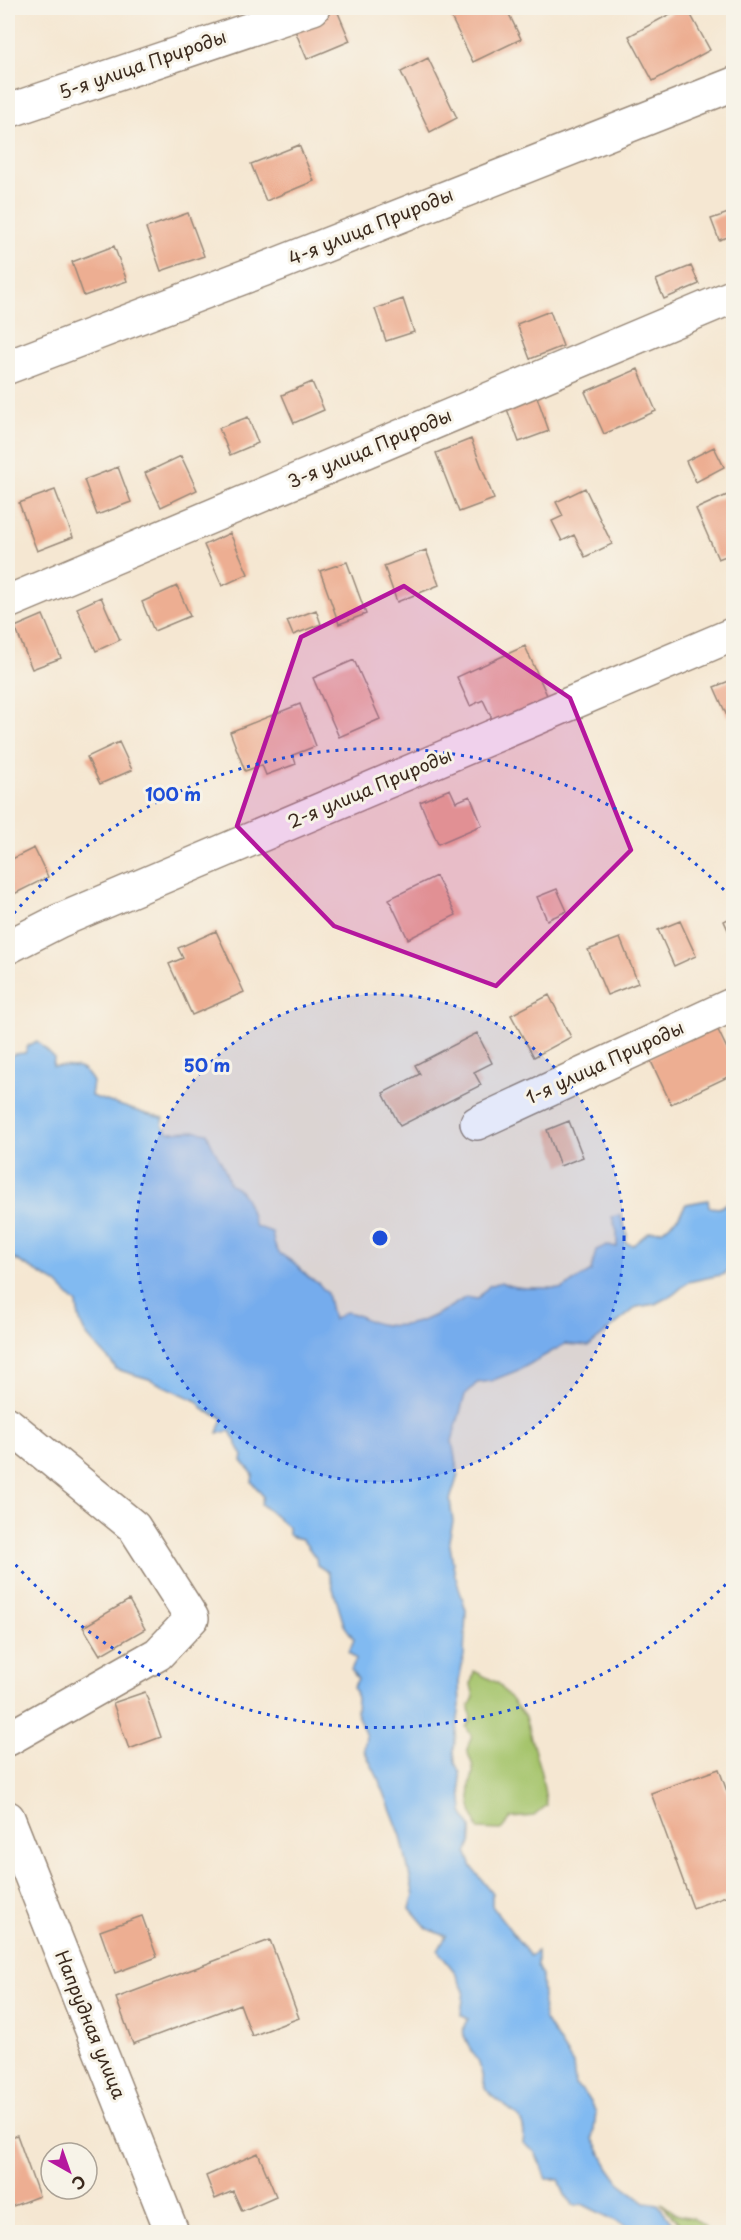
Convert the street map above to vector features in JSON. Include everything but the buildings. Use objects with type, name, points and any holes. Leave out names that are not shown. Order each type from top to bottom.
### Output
[{"type":"street","name":"5-я улица Природы","points":[[8,111],[314,8]]},
{"type":"street","name":"4-я улица Природы","points":[[8,367],[278,264],[734,84]]},
{"type":"street","name":"3-я улица Природы","points":[[8,602],[734,296]]},
{"type":"street","name":"2-я улица Природы","points":[[8,947],[70,916],[734,634]]},
{"type":"street","name":"1-я улица Природы","points":[[477,1123],[734,1004]]},
{"type":"street","points":[[8,1424],[134,1527],[192,1618],[158,1654],[8,1739]]},
{"type":"street","name":"Напрудная улица","points":[[8,1818],[172,2232]]},
{"type":"highlighted area","points":[[404,586],[570,698],[631,850],[496,986],[334,926],[237,826],[301,637]]},
{"type":"green space","points":[[474,1671],[498,1683],[525,1717],[541,1773],[547,1805],[534,1816],[511,1818],[501,1830],[478,1829],[470,1803],[473,1767],[468,1748],[472,1736],[466,1727],[471,1719],[469,1707],[474,1697],[471,1685]]},
{"type":"green space","points":[[661,2203],[678,2215],[693,2218],[705,2227],[705,2232],[683,2232],[678,2222]]},
{"type":"water","points":[[37,1041],[54,1058],[53,1066],[76,1067],[85,1071],[93,1082],[91,1096],[164,1118],[162,1125],[168,1132],[207,1133],[225,1169],[229,1183],[244,1196],[255,1226],[272,1232],[279,1253],[293,1262],[327,1293],[333,1320],[345,1312],[391,1326],[414,1323],[436,1315],[466,1297],[477,1299],[489,1286],[501,1282],[524,1288],[562,1289],[591,1271],[596,1250],[607,1245],[617,1247],[617,1232],[612,1217],[620,1215],[627,1233],[626,1243],[633,1245],[649,1232],[663,1230],[679,1216],[686,1204],[708,1200],[709,1207],[719,1208],[733,1200],[733,1259],[725,1274],[688,1282],[674,1294],[655,1304],[637,1307],[589,1346],[565,1344],[521,1369],[491,1381],[477,1383],[465,1395],[452,1441],[458,1475],[450,1500],[453,1522],[449,1540],[455,1575],[466,1610],[464,1655],[459,1681],[460,1705],[454,1749],[455,1763],[460,1773],[463,1812],[471,1827],[471,1843],[467,1854],[472,1867],[492,1893],[492,1906],[530,1956],[537,1951],[537,1966],[542,1976],[544,2018],[573,2064],[575,2085],[583,2091],[596,2112],[593,2139],[609,2168],[619,2182],[645,2202],[658,2204],[679,2232],[638,2232],[584,2205],[574,2205],[565,2195],[559,2179],[547,2179],[535,2152],[523,2143],[524,2133],[520,2120],[486,2089],[478,2061],[464,2035],[468,2019],[461,2015],[464,1991],[454,1971],[438,1951],[446,1936],[428,1929],[410,1908],[414,1896],[401,1836],[380,1782],[364,1750],[366,1736],[356,1712],[357,1698],[353,1687],[358,1679],[351,1670],[356,1659],[349,1652],[354,1639],[344,1625],[328,1572],[317,1565],[316,1558],[302,1539],[288,1533],[288,1527],[261,1504],[263,1496],[252,1482],[253,1474],[242,1461],[243,1456],[230,1431],[218,1433],[223,1418],[206,1411],[195,1400],[149,1379],[116,1369],[86,1335],[77,1304],[56,1283],[8,1255],[8,1059],[14,1054],[25,1053],[28,1046]]}]
